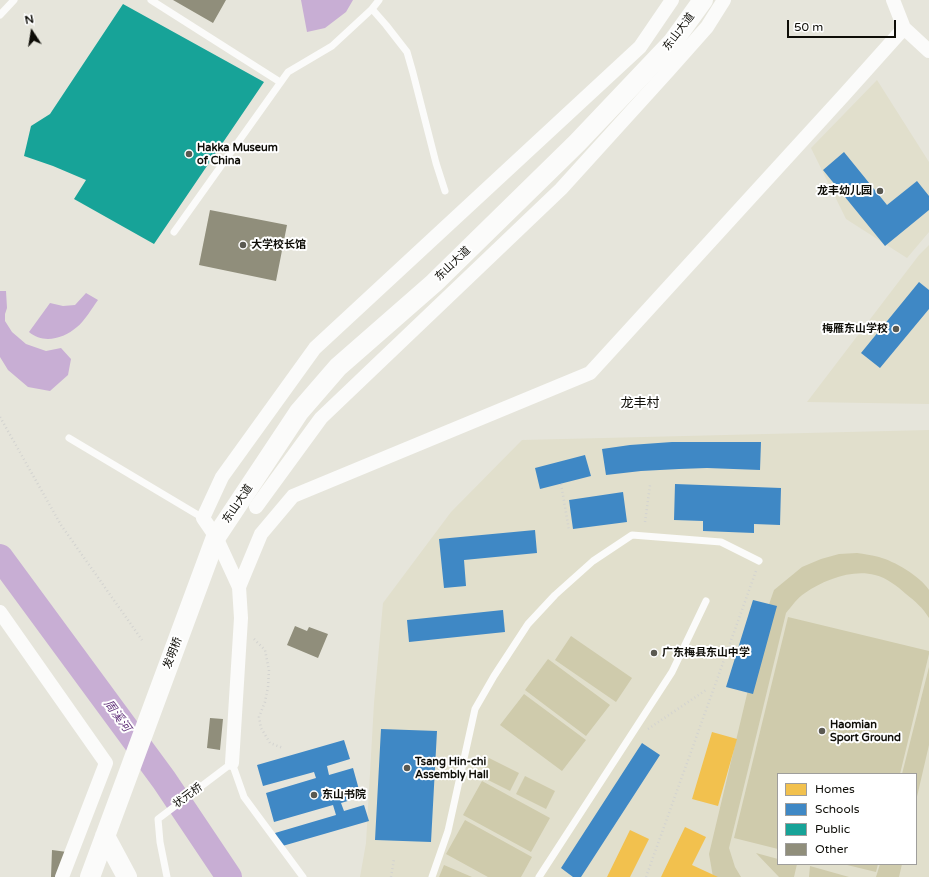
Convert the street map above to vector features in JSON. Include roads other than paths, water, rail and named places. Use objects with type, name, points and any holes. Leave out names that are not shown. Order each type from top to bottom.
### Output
[{"type":"main road","name":"东山大道","points":[[216,537],[299,412],[338,367],[434,283],[577,143],[672,43],[702,0]]},
{"type":"main road","name":"发明桥","points":[[90,877],[216,537]]},
{"type":"main road","points":[[105,836],[127,877]]},
{"type":"street","points":[[232,763],[241,618],[238,587],[216,537],[203,518],[222,477],[316,348],[640,47],[672,0]]},
{"type":"street","points":[[256,507],[321,418],[561,189],[707,27],[724,0]]},
{"type":"street","points":[[893,0],[904,28],[929,51]]},
{"type":"street","points":[[238,587],[261,534],[293,496],[590,373],[844,96],[904,28]]},
{"type":"street","points":[[0,612],[106,763],[62,877]]},
{"type":"lane","points":[[0,15],[14,0]]},
{"type":"lane","points":[[151,0],[280,82]]},
{"type":"lane","points":[[174,232],[288,72],[332,46],[372,9],[379,0]]},
{"type":"lane","points":[[372,9],[407,52],[436,163],[445,191]]},
{"type":"lane","points":[[69,438],[203,518]]},
{"type":"lane","points":[[432,877],[448,831],[475,709],[494,676],[528,624],[555,595],[593,561],[632,535],[721,542],[759,561]]},
{"type":"lane","points":[[539,877],[672,672],[706,601]]},
{"type":"lane","points":[[232,763],[244,797],[302,877]]},
{"type":"lane","name":"状元桥","points":[[167,877],[160,842],[158,820],[232,763]]},
{"type":"waterway","name":"周溪河","points":[[0,557],[164,780],[229,877]]},
{"type":"place","name":"Hakka Museum of China","points":[[189,154]]},
{"type":"place","name":"龙丰幼儿园","points":[[880,191]]},
{"type":"place","name":"大学校长馆","points":[[243,245]]},
{"type":"place","name":"梅雁东山学校","points":[[896,329]]},
{"type":"place","name":"广东梅县东山中学","points":[[654,653]]},
{"type":"place","name":"Haomian Sport Ground","points":[[822,731]]},
{"type":"place","name":"Tsang Hin-chi Assembly Hall","points":[[407,768]]},
{"type":"place","name":"东山书院","points":[[314,795]]},
{"type":"district","name":"龙丰村","points":[[640,404]]}]
